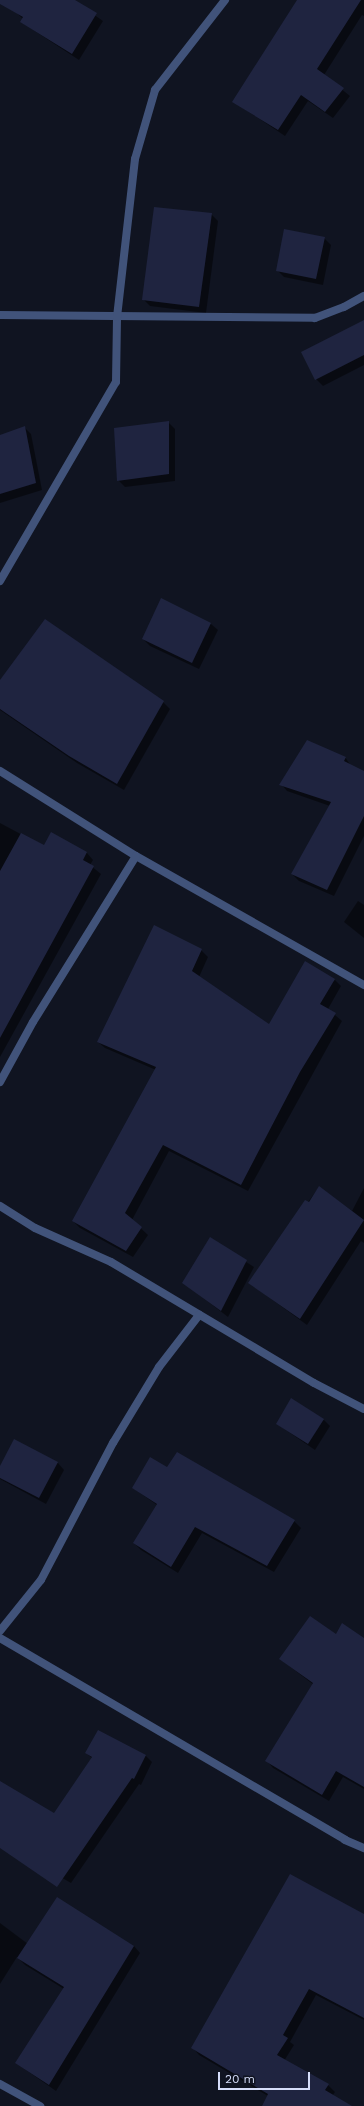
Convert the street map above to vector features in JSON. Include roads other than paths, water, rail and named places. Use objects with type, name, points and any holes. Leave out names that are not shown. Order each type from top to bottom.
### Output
[{"type":"street","points":[[0,581],[116,382],[117,318],[135,159],[155,90],[225,0]]},
{"type":"street","points":[[0,314],[117,318],[314,318],[344,307],[364,296]]},
{"type":"street","points":[[0,772],[136,856],[364,985]]},
{"type":"street","points":[[0,1082],[33,1022],[136,856]]},
{"type":"street","points":[[0,1206],[35,1228],[111,1262],[314,1383],[364,1409]]},
{"type":"street","points":[[0,1631],[41,1580],[113,1443],[158,1367],[199,1315]]},
{"type":"street","points":[[0,1638],[345,1840],[364,1848]]},
{"type":"street","points":[[0,2084],[40,2106]]}]
